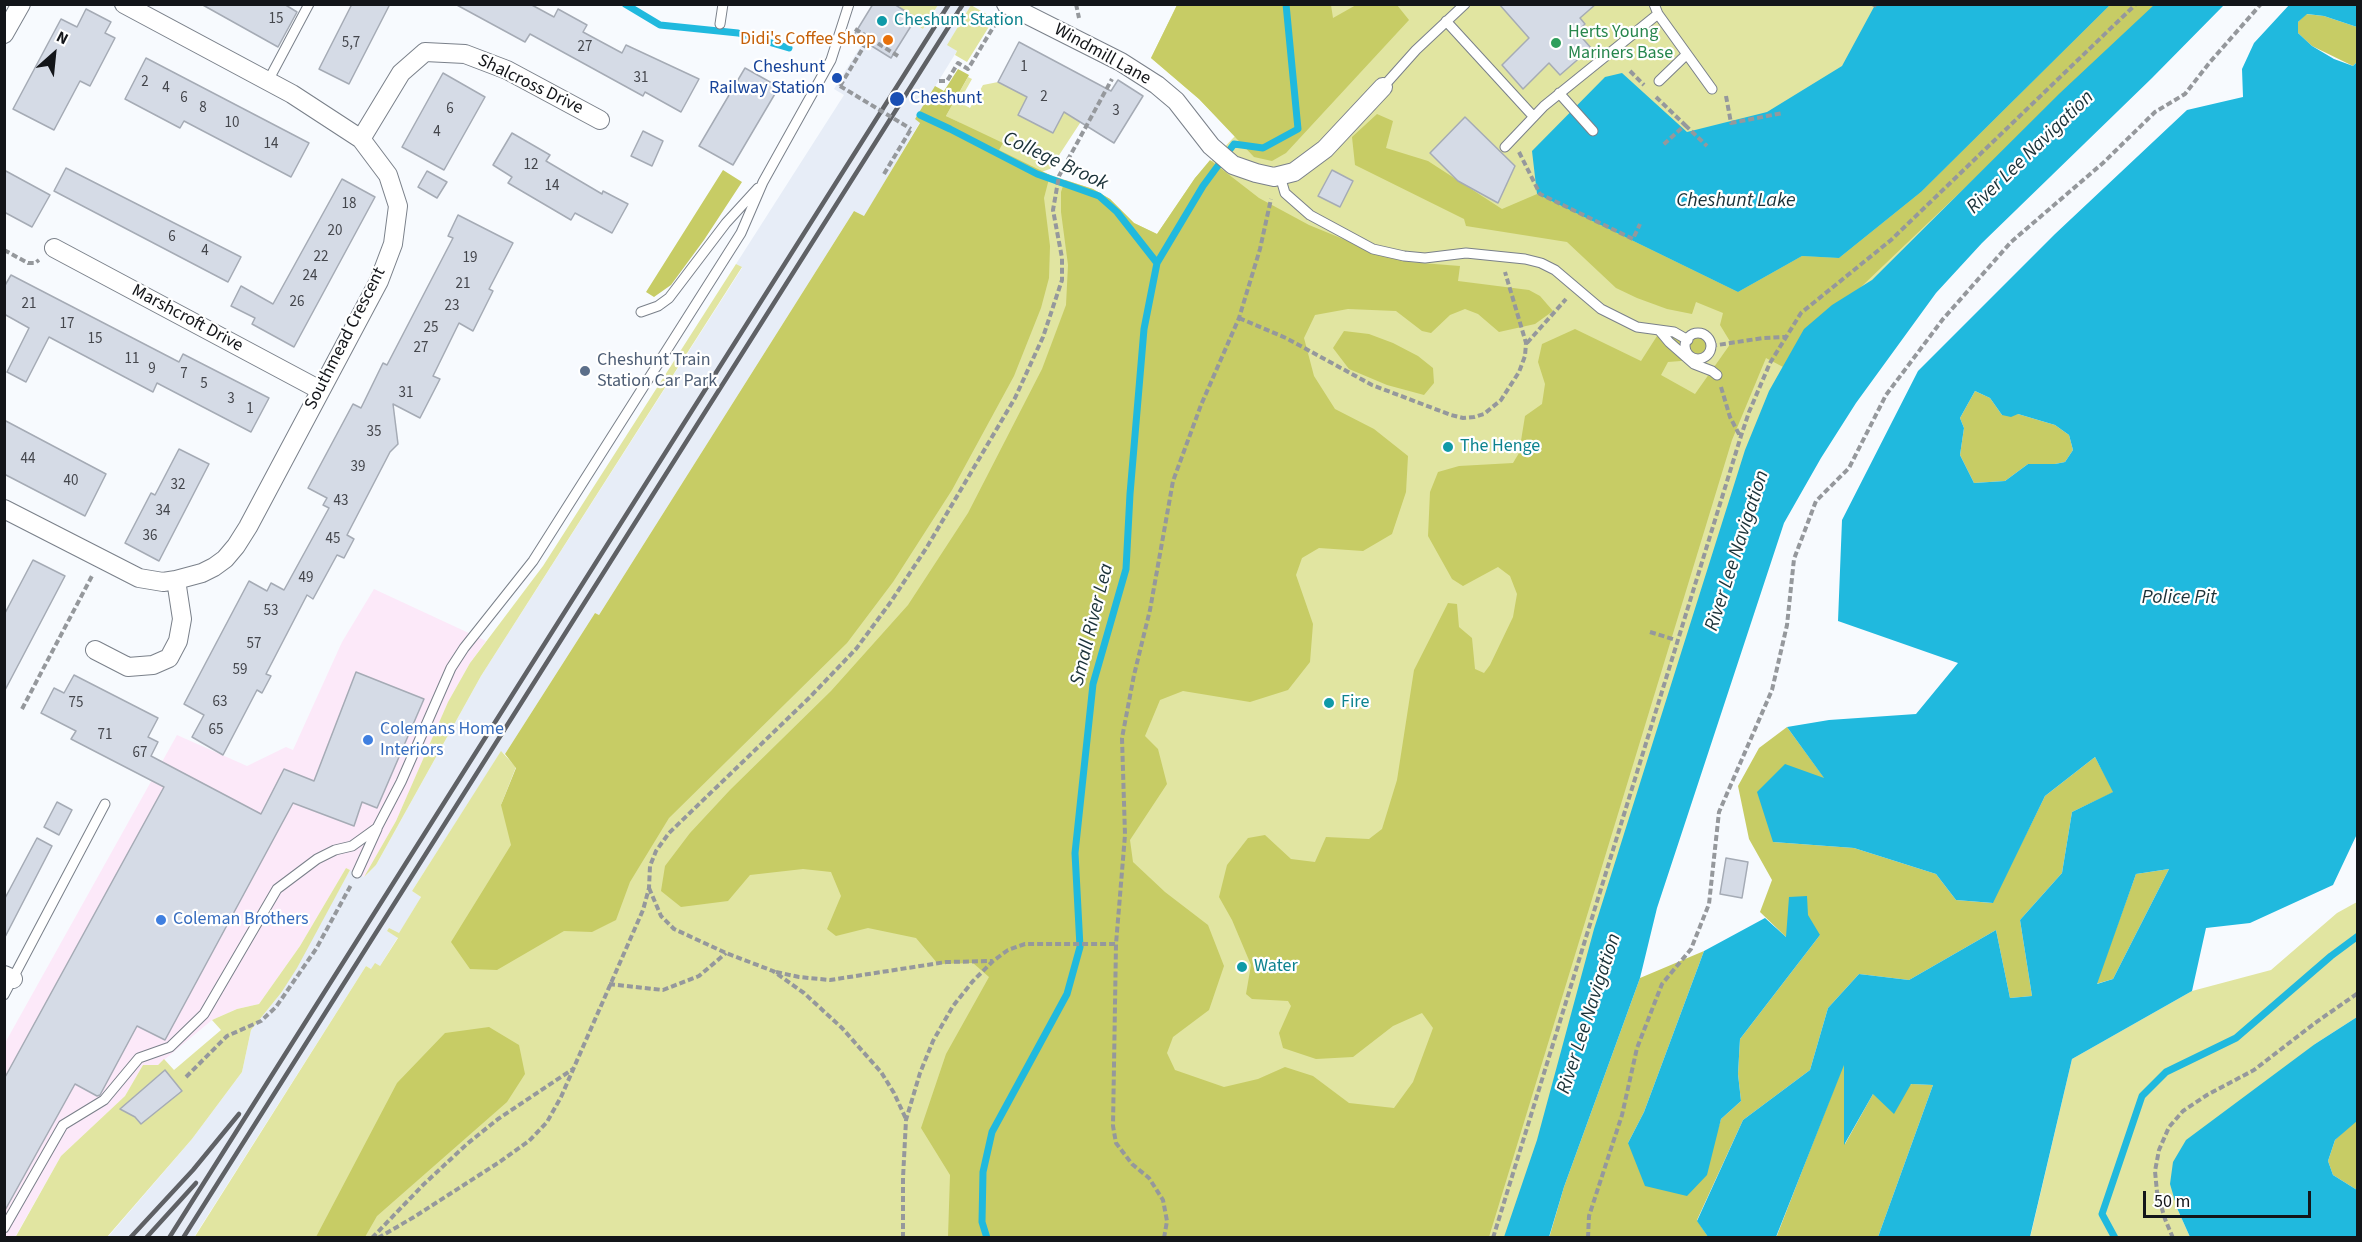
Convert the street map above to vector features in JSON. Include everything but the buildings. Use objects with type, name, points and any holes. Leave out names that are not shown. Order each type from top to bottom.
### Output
[{"type":"street","points":[[4,34],[21,4]]},
{"type":"street","name":"Southmead Crescent","points":[[6,515],[139,578],[163,582],[202,573],[214,567],[225,559],[236,546],[379,281],[393,244],[398,206],[388,175],[361,139],[268,81],[124,4]]},
{"type":"street","name":"Windmill Lane","points":[[1010,9],[1121,62],[1157,85],[1176,101],[1211,146],[1233,165],[1277,177]]},
{"type":"street","name":"Shalcross Drive","points":[[361,139],[401,73],[425,52],[465,54],[507,70],[600,120]]},
{"type":"street","points":[[1277,177],[1294,172],[1325,149],[1383,87]]},
{"type":"street","name":"Marshcroft Drive","points":[[54,248],[320,390]]},
{"type":"street","points":[[94,650],[128,667],[153,665],[169,658],[178,641],[182,619],[176,580]]},
{"type":"lane","points":[[268,81],[309,4]]},
{"type":"lane","points":[[720,24],[723,4]]},
{"type":"lane","points":[[357,873],[401,782],[451,668],[464,648],[533,561],[741,233],[763,182],[820,82],[839,38],[849,4]]},
{"type":"lane","points":[[1383,87],[1416,50],[1465,4]]},
{"type":"lane","points":[[1505,147],[1533,116],[1656,9],[1712,89]]},
{"type":"lane","points":[[1446,21],[1533,116]]},
{"type":"lane","points":[[1659,81],[1687,54]]},
{"type":"lane","points":[[1559,93],[1593,131]]},
{"type":"lane","points":[[1277,177],[1285,193],[1310,215],[1373,249],[1425,258],[1466,253],[1542,262],[1601,309],[1637,327],[1674,332],[1688,339]]},
{"type":"lane","points":[[641,312],[669,298],[726,223],[763,182]]},
{"type":"lane","points":[[1659,330],[1669,342],[1695,364],[1717,375]]},
{"type":"lane","points":[[1696,333],[1709,339],[1711,346],[1706,357],[1694,358],[1688,353],[1686,348],[1688,339],[1696,333]]},
{"type":"lane","points":[[7,983],[105,804]]},
{"type":"lane","points":[[4,1228],[63,1125],[104,1100],[139,1058],[170,1047],[204,1014],[278,889],[316,859],[335,850],[352,846],[377,828]]},
{"type":"path","points":[[1493,1238],[1676,640],[1741,436],[1760,385],[1785,337],[1801,313],[1891,240],[2136,4]]},
{"type":"path","points":[[1588,1238],[1588,1216],[1622,1115],[1637,1048],[1662,984],[1691,949],[1709,904],[1719,812],[1772,690],[1787,625],[1794,559],[1816,501],[1849,468],[1886,396],[1943,319],[2011,242],[2103,163],[2155,112],[2185,94],[2261,4]]},
{"type":"path","points":[[939,81],[947,81],[958,63],[968,69],[1010,9]]},
{"type":"path","points":[[854,29],[898,56]]},
{"type":"path","points":[[869,38],[840,86],[910,129],[884,174]]},
{"type":"path","points":[[378,1238],[529,1141],[547,1122],[574,1067],[643,910],[649,888],[650,866],[669,833],[808,699],[856,649],[896,594],[986,451],[1015,398],[1043,338],[1062,280],[1062,258],[1053,210],[1059,176],[1121,62]]},
{"type":"path","points":[[1630,71],[1707,146]]},
{"type":"path","points":[[1731,123],[1784,113]]},
{"type":"path","points":[[1663,145],[1685,125]]},
{"type":"path","points":[[1513,138],[1540,194],[1633,239],[1640,224]]},
{"type":"path","points":[[1164,1238],[1167,1221],[1163,1200],[1149,1178],[1132,1164],[1116,1143],[1113,1126],[1116,944],[1125,835],[1122,738],[1150,610],[1173,481],[1197,415],[1239,318],[1263,237],[1277,177]]},
{"type":"path","points":[[4,250],[28,263],[35,263],[54,248]]},
{"type":"path","points":[[1500,256],[1526,343]]},
{"type":"path","points":[[1239,318],[1286,338],[1372,385],[1463,418],[1484,414],[1502,400],[1519,372],[1526,343],[1576,288]]},
{"type":"path","points":[[1711,346],[1785,337]]},
{"type":"path","points":[[1717,375],[1730,417],[1741,436]]},
{"type":"path","points":[[22,709],[100,559]]},
{"type":"path","points":[[1650,632],[1676,640]]},
{"type":"path","points":[[186,1077],[227,1036],[261,1022],[276,1007],[315,949],[357,873]]},
{"type":"path","points":[[649,888],[661,916],[674,929],[726,953],[773,971],[799,977],[830,980],[946,962],[993,961]]},
{"type":"path","points":[[903,1238],[906,1120],[912,1095],[933,1041],[953,1006],[973,981],[1008,950],[1025,944],[1095,942],[1116,944]]},
{"type":"path","points":[[609,984],[663,990],[699,976],[726,953]]},
{"type":"path","points":[[773,971],[804,993],[863,1050],[890,1086],[906,1120]]},
{"type":"path","points":[[2173,1238],[2160,1201],[2155,1171],[2159,1150],[2169,1127],[2183,1112],[2208,1095],[2254,1070],[2358,993]]},
{"type":"path","points":[[372,1238],[423,1185],[467,1144],[498,1119],[574,1067]]},
{"type":"shaded area","points":[[873,5],[901,5],[899,7],[916,18],[913,23],[923,29],[938,5],[971,5],[948,44],[957,51],[915,119],[920,122],[864,217],[854,211],[599,615],[595,613],[505,754],[501,752],[412,891],[421,897],[399,934],[387,931],[398,937],[380,966],[371,969],[366,966],[194,1237],[107,1238],[192,1139],[242,1072],[251,1030],[281,993],[350,870],[364,877],[376,865],[481,676],[742,268],[736,264],[844,95],[834,89],[864,41],[854,35]]},
{"type":"shaded area","points":[[374,589],[486,641],[470,663],[448,702],[396,821],[364,877],[346,868],[300,946],[259,1004],[237,1009],[212,1020],[158,1065],[143,1065],[125,1096],[61,1156],[15,1237],[5,1238],[5,1043],[177,735],[247,766],[286,747],[293,750],[342,642]]},
{"type":"green space","points":[[901,5],[938,5],[923,29],[913,23],[916,18],[899,7]]},
{"type":"green space","points":[[971,5],[988,15],[985,21],[990,25],[967,62],[955,55],[957,51],[947,45]]},
{"type":"green space","points":[[1177,5],[2173,5],[1792,379],[1506,1237],[194,1238],[366,966],[371,969],[375,963],[380,966],[398,938],[387,931],[389,928],[399,933],[421,897],[412,891],[501,751],[516,767],[501,805],[960,123],[946,116],[968,77],[972,79],[959,102],[970,108],[983,85],[998,82],[1023,95],[1032,78],[1036,80],[1018,115],[1053,133],[1067,107],[1084,117],[1050,169],[1041,172],[1093,189],[1110,199],[1134,223],[1157,234],[1195,178],[1235,136],[1199,99],[1151,58]]},
{"type":"green space","points":[[1177,5],[1331,5],[1333,18],[1356,5],[1397,5],[1409,20],[1286,153],[1272,161],[1254,157],[1199,99],[1151,58]]},
{"type":"green space","points":[[2110,5],[2156,5],[1861,287],[1785,368],[1766,358],[1732,440],[1489,1237],[948,1237],[950,1175],[921,1128],[946,1054],[989,977],[973,963],[938,964],[916,938],[868,928],[836,936],[827,929],[841,896],[831,872],[803,869],[750,875],[728,901],[681,907],[661,891],[665,866],[690,833],[730,790],[831,691],[908,605],[968,513],[1042,369],[1066,305],[1068,265],[1061,212],[1061,192],[1065,180],[1093,189],[1110,199],[1134,223],[1157,234],[1210,160],[1259,198],[1309,225],[1365,248],[1409,262],[1460,266],[1458,281],[1529,290],[1540,296],[1553,311],[1535,324],[1499,332],[1478,314],[1465,309],[1450,315],[1431,333],[1422,331],[1396,311],[1348,309],[1315,315],[1304,338],[1314,376],[1335,409],[1374,429],[1408,456],[1406,492],[1392,534],[1363,551],[1319,548],[1302,558],[1296,575],[1313,624],[1310,662],[1288,690],[1250,702],[1183,691],[1160,700],[1145,736],[1158,749],[1167,784],[1130,840],[1133,862],[1165,892],[1208,925],[1224,966],[1209,1010],[1173,1037],[1167,1053],[1175,1070],[1224,1087],[1258,1079],[1285,1067],[1313,1076],[1349,1103],[1394,1108],[1413,1082],[1433,1028],[1422,1013],[1393,1026],[1353,1057],[1316,1059],[1283,1048],[1279,1033],[1291,1006],[1288,1001],[1252,999],[1246,994],[1251,965],[1232,920],[1219,897],[1227,865],[1248,838],[1265,835],[1291,859],[1315,862],[1326,837],[1369,839],[1382,829],[1397,780],[1414,670],[1448,603],[1457,604],[1459,627],[1472,638],[1475,669],[1484,673],[1490,665],[1513,617],[1517,594],[1510,576],[1498,567],[1463,586],[1452,579],[1428,536],[1430,492],[1438,472],[1459,466],[1513,463],[1519,453],[1525,416],[1542,404],[1545,384],[1538,362],[1542,344],[1575,329],[1641,361],[1657,336],[1698,335],[1708,341],[1710,352],[1706,359],[1668,362],[1661,375],[1695,394],[1731,343],[1720,325],[1723,313],[1696,302],[1692,314],[1667,309],[1637,298],[1616,288],[1567,242],[1466,226],[1464,219],[1355,165],[1352,137],[1377,114],[1393,121],[1386,148],[1428,161],[1502,209],[1537,194],[1738,292],[1802,256],[1839,258],[1921,192]]},
{"type":"green space","points":[[2306,14],[2324,16],[2357,27],[2357,62],[2353,66],[2312,46],[2298,33],[2298,22]]},
{"type":"green space","points":[[958,69],[969,75],[946,116],[1003,143],[999,150],[1050,175],[1044,198],[1050,246],[1049,278],[1041,308],[1014,376],[952,490],[893,582],[847,643],[669,818],[630,882],[616,920],[592,932],[564,931],[497,970],[470,969],[451,942],[511,845],[501,805],[516,768],[505,754],[595,613],[599,615],[854,211],[864,216],[920,123],[915,119],[935,86],[944,91]]},
{"type":"green space","points":[[723,170],[742,182],[671,285],[654,297],[646,292]]},
{"type":"green space","points":[[736,264],[742,267],[481,676],[376,865],[364,877],[396,821],[448,702],[470,663],[543,566]]},
{"type":"green space","points":[[1344,331],[1369,334],[1418,356],[1433,368],[1434,383],[1424,395],[1387,385],[1349,369],[1333,348]]},
{"type":"green space","points":[[1975,391],[1990,398],[2002,415],[2018,414],[2055,425],[2069,435],[2073,450],[2065,462],[2028,464],[2005,481],[1974,483],[1960,455],[1964,428],[1960,418]]},
{"type":"green space","points":[[1787,727],[1825,779],[1773,842],[1854,848],[1936,874],[1956,900],[1992,903],[2045,796],[2095,757],[2114,792],[2072,812],[2062,873],[2020,920],[2032,996],[2010,998],[1996,930],[1909,980],[1859,974],[1828,1008],[1810,1070],[1743,1120],[1697,1220],[1708,1237],[1549,1238],[1564,1187],[1640,978],[1704,951],[1644,1112],[1628,1143],[1713,1145],[1721,1119],[1741,1101],[1738,1074],[1740,1039],[1820,935],[1786,937],[1760,912],[1772,880],[1749,839],[1738,786],[1759,748]]},
{"type":"green space","points":[[346,868],[350,870],[297,968],[281,993],[251,1030],[242,1072],[192,1139],[107,1237],[15,1238],[61,1156],[125,1096],[143,1065],[158,1065],[164,1059],[174,1070],[221,1030],[212,1020],[237,1009],[259,1004],[300,946]]},
{"type":"green space","points":[[2169,869],[2113,979],[2096,984],[2136,874]]},
{"type":"green space","points":[[2357,902],[2357,1017],[2315,1044],[2177,1208],[2190,1237],[2030,1238],[2072,1059],[2192,991],[2271,970],[2337,913]]},
{"type":"green space","points":[[489,1027],[519,1045],[525,1074],[507,1102],[377,1216],[365,1237],[316,1237],[397,1083],[445,1033]]},
{"type":"green space","points":[[1844,1063],[1845,1144],[1873,1094],[1912,1084],[1933,1085],[1878,1237],[1776,1238]]},
{"type":"green space","points":[[2356,1120],[2357,1190],[2333,1175],[2328,1161],[2335,1140]]},
{"type":"water","name":"Police Pit","points":[[2290,4],[2357,5],[2357,27],[2324,16],[2307,14],[2298,22],[2298,33],[2312,46],[2334,59],[2353,66],[2357,62],[2357,834],[2333,885],[2250,923],[2206,928],[2192,991],[2072,1059],[2030,1237],[1878,1237],[1933,1085],[1911,1084],[1894,1114],[1873,1094],[1844,1145],[1844,1065],[1776,1237],[1708,1237],[1697,1221],[1743,1120],[1810,1070],[1828,1008],[1859,974],[1909,980],[1996,930],[2010,998],[2032,996],[2020,920],[2062,873],[2072,812],[2113,792],[2095,757],[2045,796],[1993,903],[1956,900],[1936,874],[1854,848],[1773,842],[1757,792],[1785,764],[1824,778],[1787,727],[1829,720],[1916,714],[1958,663],[1838,621],[1842,520],[1918,371],[2055,234],[2187,110],[2243,97],[2242,69],[2254,43]],"holes":[[[1975,391],[1990,398],[2002,415],[2011,417],[2018,414],[2055,425],[2069,435],[2073,450],[2065,462],[2028,464],[2005,481],[1974,483],[1960,455],[1964,428],[1960,418]],[[2169,869],[2113,979],[2097,984],[2136,874]]]},
{"type":"water","name":"Cheshunt Lake","points":[[1875,5],[2110,5],[1921,192],[1839,258],[1802,256],[1738,292],[1537,194],[1532,151],[1605,77],[1622,73],[1687,132],[1767,112],[1842,66]]},
{"type":"water","name":"River Lee Navigation","points":[[2154,5],[2224,5],[1982,243],[1936,293],[1856,403],[1784,523],[1657,908],[1640,978],[1564,1187],[1549,1237],[1504,1237],[1537,1140],[1594,929],[1745,450],[1769,391],[1804,329],[1832,305],[1872,280],[2060,93]]},
{"type":"water","points":[[1807,896],[1808,915],[1820,935],[1740,1039],[1738,1074],[1741,1101],[1721,1119],[1707,1175],[1687,1196],[1645,1186],[1628,1143],[1644,1112],[1704,951],[1765,918],[1786,937],[1789,897]]},
{"type":"water","points":[[2357,1017],[2357,1121],[2335,1140],[2328,1161],[2333,1175],[2357,1190],[2357,1237],[2190,1237],[2177,1208],[2170,1184],[2173,1162],[2186,1140],[2315,1044]]},
{"type":"waterway","name":"College Brook","points":[[625,4],[660,25],[738,33],[789,48]]},
{"type":"waterway","name":"Small River Lea","points":[[987,1238],[982,1222],[983,1172],[992,1132],[1067,994],[1080,947],[1075,853],[1093,684],[1126,569],[1144,329],[1157,263],[1203,186],[1234,144],[1263,148],[1298,129],[1286,4]]},
{"type":"waterway","name":"College Brook","points":[[920,115],[1037,174],[1099,196],[1117,212],[1157,263]]},
{"type":"waterway","points":[[2115,1238],[2102,1214],[2142,1096],[2166,1072],[2236,1038],[2331,956],[2358,936]]},
{"type":"railway","points":[[169,1238],[949,4]]},
{"type":"railway","points":[[183,1238],[963,4]]},
{"type":"railway","points":[[130,1238],[193,1170],[239,1114]]},
{"type":"railway","points":[[146,1238],[196,1183]]},
{"type":"place","name":"Cheshunt Station","points":[[882,21]]},
{"type":"place","name":"Didi's Coffee Shop","points":[[888,40]]},
{"type":"place","name":"Herts Young Mariners Base","points":[[1556,43]]},
{"type":"place","name":"Cheshunt Railway Station","points":[[837,78]]},
{"type":"place","name":"Cheshunt","points":[[897,99]]},
{"type":"place","name":"Cheshunt Train Station Car Park","points":[[585,371]]},
{"type":"place","name":"The Henge","points":[[1448,447]]},
{"type":"place","name":"Fire","points":[[1329,703]]},
{"type":"place","name":"Colemans Home Interiors","points":[[368,740]]},
{"type":"place","name":"Coleman Brothers","points":[[161,920]]},
{"type":"place","name":"Water","points":[[1242,967]]}]
